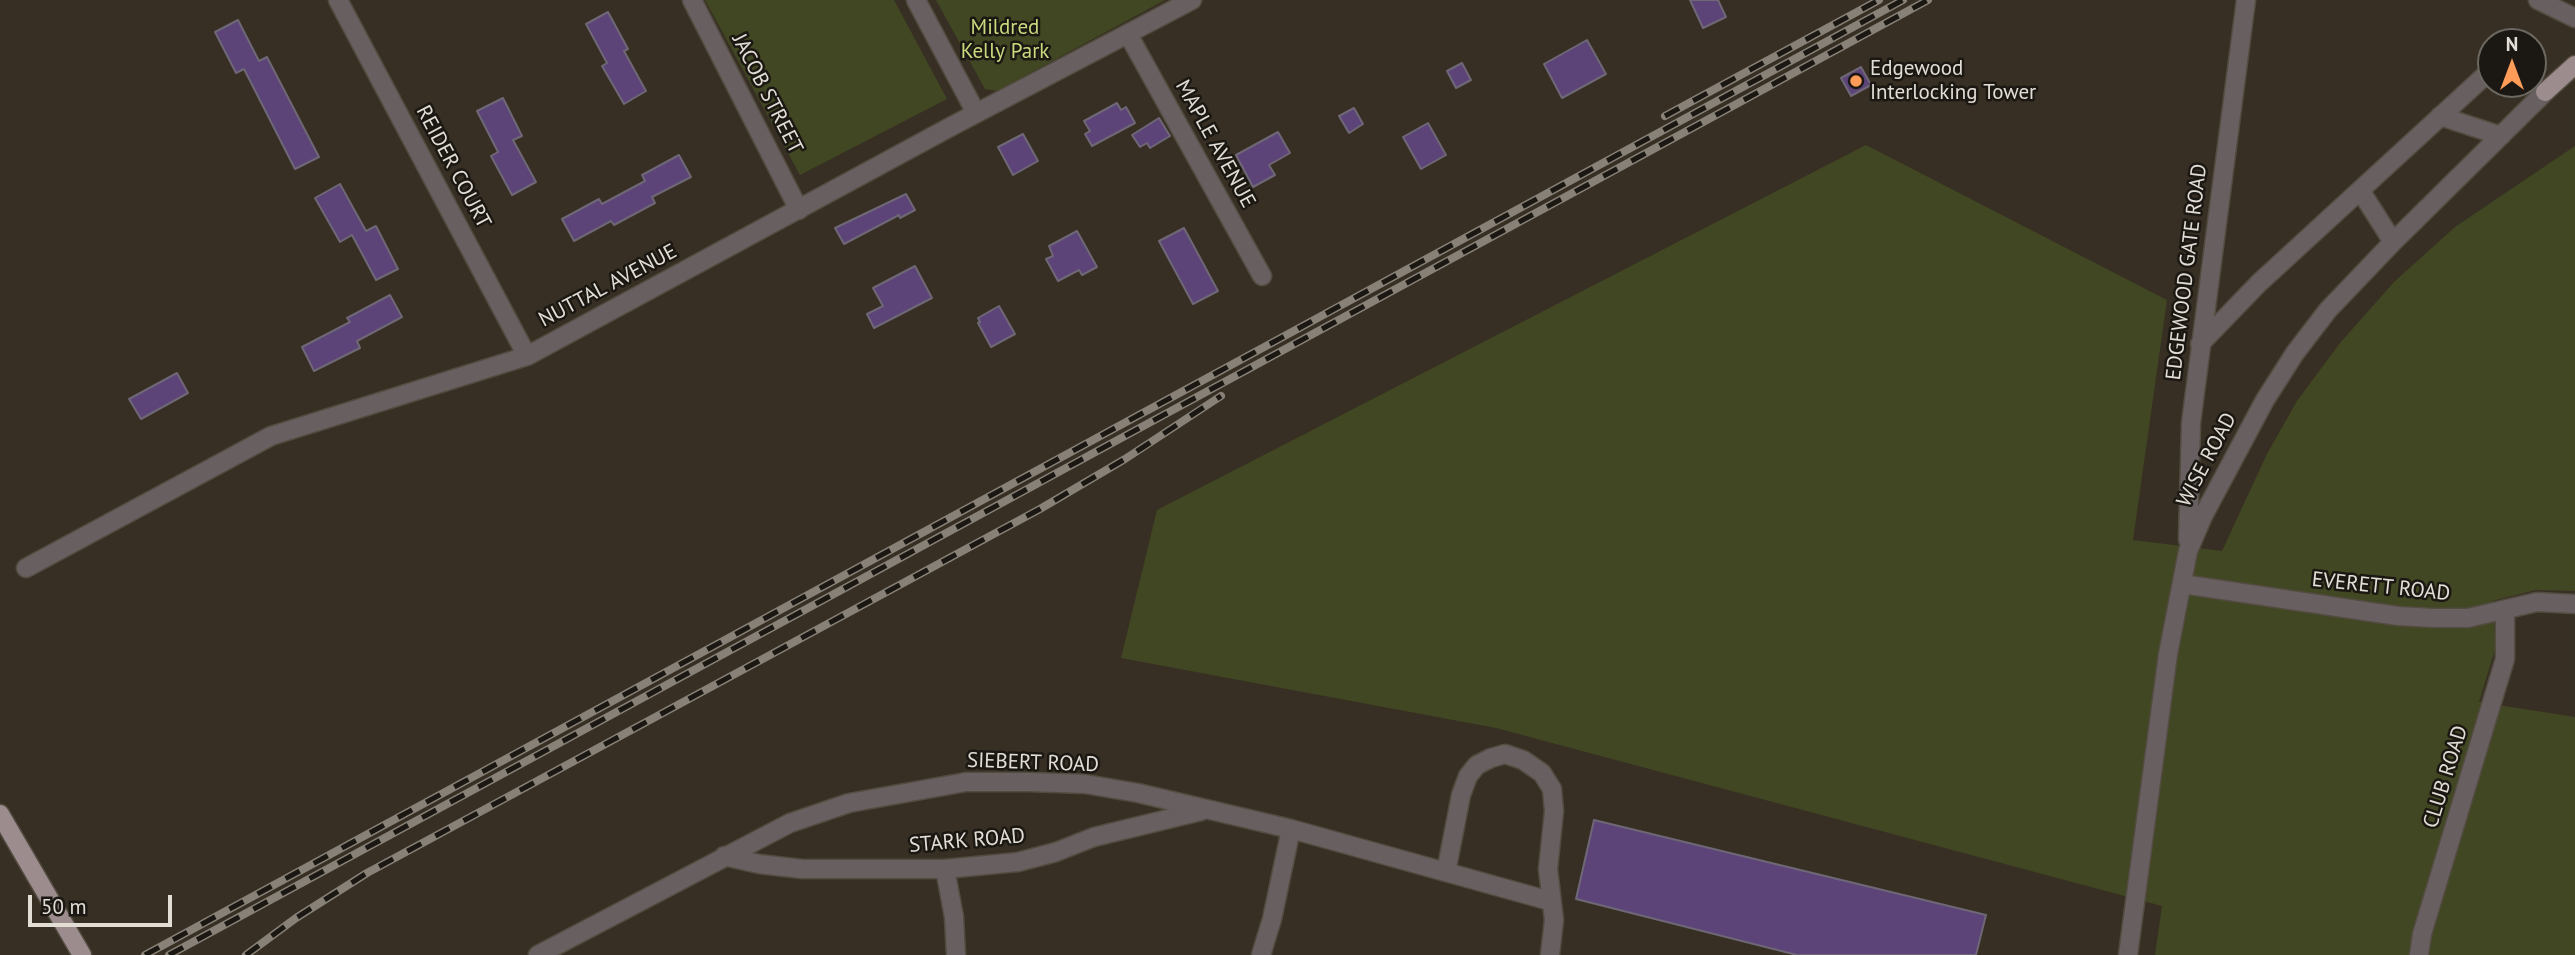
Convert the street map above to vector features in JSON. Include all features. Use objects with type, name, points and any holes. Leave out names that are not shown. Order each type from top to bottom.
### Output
[{"type":"main road","points":[[2547,90],[2575,65]]},
{"type":"main road","points":[[0,814],[82,955]]},
{"type":"street","name":"REIDER COURT","points":[[338,0],[527,356]]},
{"type":"street","name":"JACOB STREET","points":[[692,0],[799,210]]},
{"type":"street","points":[[916,0],[976,113]]},
{"type":"street","name":"NUTTAL AVENUE","points":[[26,568],[271,436],[527,356],[976,113],[1192,0]]},
{"type":"street","name":"EDGEWOOD GATE ROAD","points":[[2188,551],[2191,423],[2246,0]]},
{"type":"street","points":[[2538,0],[2575,18]]},
{"type":"street","name":"MAPLE AVENUE","points":[[1128,34],[1262,276]]},
{"type":"street","points":[[2200,344],[2259,283],[2477,83]]},
{"type":"street","name":"WISE ROAD","points":[[2128,955],[2168,654],[2188,551],[2222,478],[2265,400],[2295,353],[2328,310],[2539,98]]},
{"type":"street","points":[[2441,116],[2501,136]]},
{"type":"street","points":[[2360,190],[2393,242]]},
{"type":"street","name":"EVERETT ROAD","points":[[2182,584],[2398,616],[2468,618],[2537,602],[2575,604]]},
{"type":"street","name":"CLUB ROAD","points":[[2418,955],[2505,659],[2505,610]]},
{"type":"street","points":[[1446,872],[1461,795],[1468,776],[1477,765],[1505,754],[1523,760],[1542,773],[1552,789],[1554,811],[1548,869],[1553,920],[1550,955]]},
{"type":"street","name":"SIEBERT ROAD","points":[[538,955],[789,823],[849,803],[966,782],[1085,784],[1138,793],[1291,829],[1550,901]]},
{"type":"street","name":"STARK ROAD","points":[[724,856],[759,864],[802,869],[945,869],[1018,862],[1056,852],[1106,833],[1208,810]]},
{"type":"street","points":[[1261,955],[1272,919],[1291,829]]},
{"type":"street","points":[[945,869],[954,918],[956,955]]},
{"type":"green space","points":[[705,0],[894,0],[947,99],[800,175]]},
{"type":"green space","name":"Mildred Kelly Park","points":[[936,0],[1165,0],[997,91],[985,89]]},
{"type":"green space","points":[[1866,145],[2167,300],[2133,540],[2222,551],[2267,454],[2297,401],[2340,343],[2394,282],[2455,227],[2575,146],[2575,591],[2536,590],[2492,601],[2496,646],[2479,702],[2575,717],[2575,955],[2155,955],[2162,906],[1496,728],[1121,658],[1157,510]]},
{"type":"building","points":[[1690,0],[1718,0],[1726,17],[1703,28]]},
{"type":"building","points":[[608,12],[628,49],[624,51],[646,91],[624,104],[602,66],[607,63],[586,24]]},
{"type":"building","points":[[238,20],[259,61],[267,57],[319,157],[295,169],[244,69],[236,73],[215,32]]},
{"type":"building","points":[[1587,40],[1606,74],[1562,98],[1544,64]]},
{"type":"building","points":[[1462,63],[1471,80],[1456,88],[1447,71]]},
{"type":"building","name":"Edgewood Interlocking Tower","points":[[1861,67],[1871,85],[1851,96],[1841,78]]},
{"type":"building","points":[[503,98],[522,136],[513,140],[536,182],[512,195],[491,156],[498,152],[477,111]]},
{"type":"building","points":[[1117,103],[1121,110],[1126,107],[1135,123],[1092,146],[1085,134],[1090,131],[1084,121]]},
{"type":"building","points":[[1354,108],[1363,124],[1349,133],[1339,116]]},
{"type":"building","points":[[1159,118],[1170,136],[1150,148],[1147,143],[1140,147],[1132,135]]},
{"type":"building","points":[[1428,123],[1446,155],[1421,169],[1403,137]]},
{"type":"building","points":[[1278,132],[1290,153],[1269,165],[1275,175],[1253,187],[1236,155]]},
{"type":"building","points":[[1023,134],[1038,161],[1013,175],[998,147]]},
{"type":"building","points":[[679,155],[691,177],[652,197],[655,203],[614,225],[611,221],[574,241],[562,219],[599,199],[602,204],[645,181],[642,175]]},
{"type":"building","points":[[340,184],[366,231],[376,226],[398,269],[376,280],[352,235],[340,242],[315,198]]},
{"type":"building","points":[[906,194],[915,210],[900,218],[899,215],[844,244],[835,228]]},
{"type":"building","points":[[1184,228],[1218,291],[1193,304],[1159,241]]},
{"type":"building","points":[[1077,231],[1097,267],[1082,275],[1079,270],[1058,281],[1046,259],[1053,256],[1049,246]]},
{"type":"building","points":[[915,266],[932,298],[874,328],[867,314],[883,306],[873,288]]},
{"type":"building","points":[[390,295],[402,317],[357,341],[360,348],[314,371],[302,347],[350,322],[347,318]]},
{"type":"building","points":[[999,306],[1015,334],[991,347],[978,318]]},
{"type":"building","points":[[177,373],[188,393],[141,419],[129,399]]},
{"type":"building","points":[[1594,820],[1986,915],[1976,955],[1797,955],[1576,899]]},
{"type":"railway","points":[[1665,116],[1879,0]]},
{"type":"railway","points":[[145,955],[1903,0]]},
{"type":"railway","points":[[169,955],[1928,0]]},
{"type":"railway","points":[[246,955],[296,918],[367,873],[1040,509],[1125,459],[1221,396]]},
{"type":"place","name":"Edgewood Interlocking Tower","points":[[1856,81]]}]
